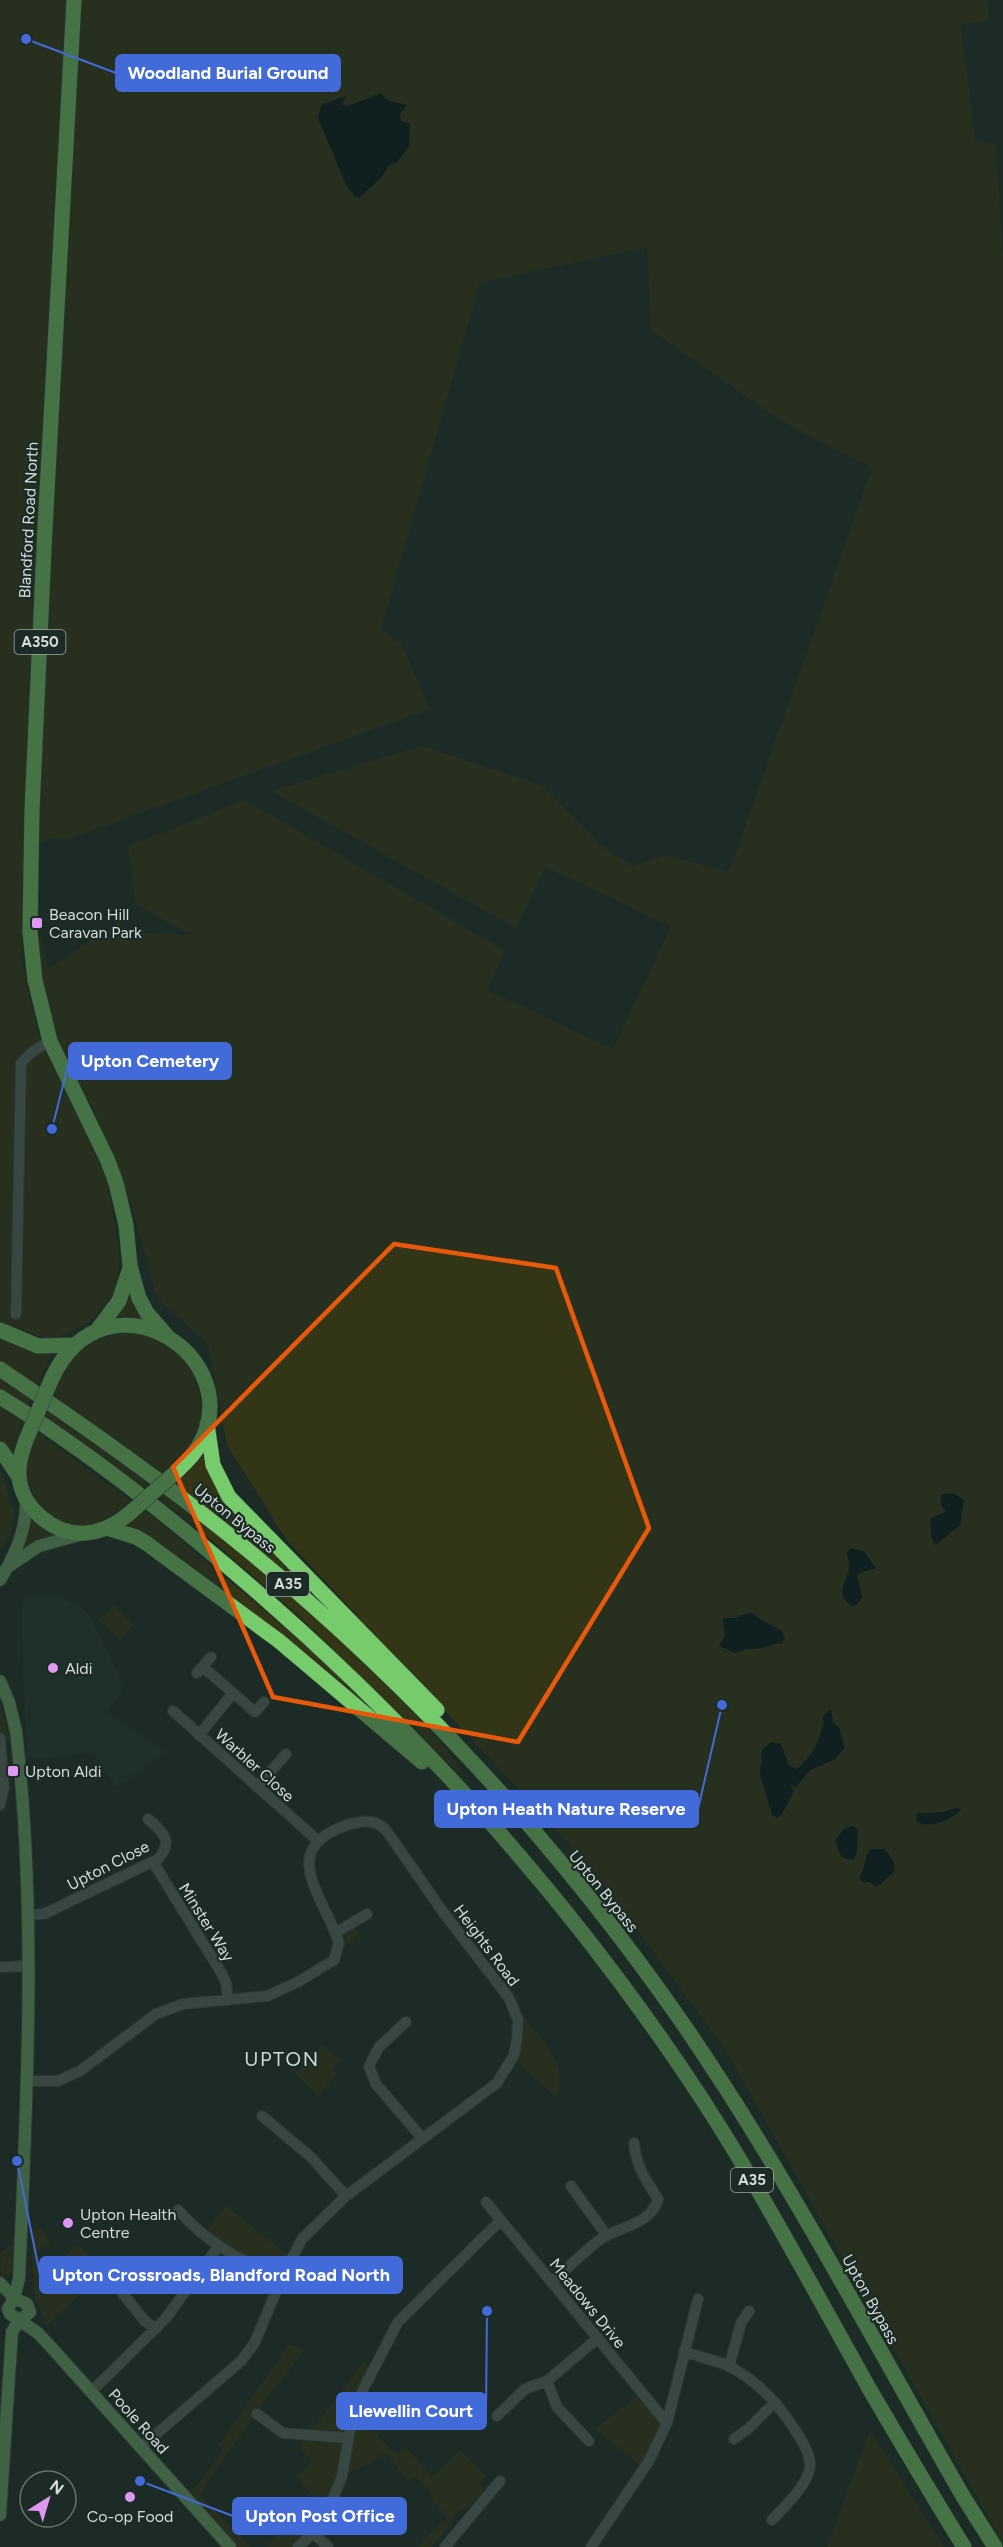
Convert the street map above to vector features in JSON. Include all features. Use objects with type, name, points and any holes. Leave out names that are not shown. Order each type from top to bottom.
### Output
[{"type":"highway","name":"Blandford Road North","points":[[74,0],[45,528],[30,932],[35,980],[50,1041],[108,1161],[123,1214],[130,1266],[147,1313],[167,1336]]},
{"type":"highway","name":"Blandford Road North","points":[[98,1329],[119,1300],[130,1266]]},
{"type":"highway","points":[[0,1449],[19,1477],[26,1500],[50,1524],[83,1534],[107,1528],[131,1512],[177,1471],[197,1449],[207,1424],[208,1395],[202,1374],[190,1356],[167,1336],[135,1325],[125,1324],[98,1329],[74,1345],[61,1360],[26,1440],[20,1459],[19,1477]]},
{"type":"highway","points":[[0,1329],[38,1346],[74,1345]]},
{"type":"highway","name":"Upton Bypass","points":[[0,1369],[92,1431],[173,1491],[292,1587],[420,1708],[477,1767],[540,1840],[649,1976],[736,2105],[790,2192],[885,2362],[995,2547]]},
{"type":"highway","name":"A35","points":[[0,1396],[130,1486],[262,1595],[393,1720],[503,1837],[602,1958],[660,2037],[708,2109],[782,2230],[870,2389],[964,2547]]},
{"type":"highway","name":"A35","points":[[207,1424],[213,1465],[229,1497],[456,1732],[497,1780],[540,1840]]},
{"type":"highway","name":"A35","points":[[107,1528],[136,1537],[146,1543],[279,1641],[425,1764],[454,1794],[503,1837]]},
{"type":"main road","points":[[0,1580],[9,1566],[24,1528],[26,1500]]},
{"type":"main road","points":[[9,1566],[39,1546],[83,1534]]},
{"type":"main road","points":[[0,1681],[9,1702],[17,1739],[28,1915],[27,2081],[19,2278],[14,2298],[8,2309],[10,2314],[19,2321],[12,2332],[0,2515]]},
{"type":"main road","points":[[0,2283],[14,2298]]},
{"type":"main road","name":"Poole Road","points":[[19,2321],[38,2333],[140,2448],[175,2483],[230,2547]]},
{"type":"street","points":[[15,1314],[21,1063],[32,1052],[50,1041]]},
{"type":"street","points":[[211,1658],[200,1670],[255,1712],[264,1702]]},
{"type":"street","points":[[200,1735],[233,1693]]},
{"type":"street","name":"Warbler Close","points":[[173,1711],[317,1840]]},
{"type":"street","points":[[0,1738],[4,1788],[0,1805]]},
{"type":"street","points":[[257,1787],[286,1754]]},
{"type":"street","name":"Upton Close","points":[[28,1915],[44,1914],[153,1862],[165,1851],[166,1840],[162,1831],[148,1819]]},
{"type":"street","name":"Heights Road","points":[[140,2448],[241,2361],[254,2344],[302,2239],[346,2196],[496,2083],[514,2055],[518,2020],[509,1998],[382,1827],[373,1821],[358,1822],[336,1829],[317,1840]]},
{"type":"street","points":[[27,2081],[58,2081],[80,2071],[156,2014],[183,2004],[257,1998],[281,1992],[329,1964],[336,1957],[339,1943],[309,1870],[309,1857],[317,1840]]},
{"type":"street","name":"Minster Way","points":[[153,1862],[222,1974],[226,1983],[228,2000]]},
{"type":"street","points":[[335,1933],[367,1914]]},
{"type":"street","points":[[0,1967],[27,1966]]},
{"type":"street","points":[[406,2022],[379,2047],[369,2066],[376,2084],[422,2138]]},
{"type":"street","points":[[262,2116],[311,2157],[346,2196]]},
{"type":"street","points":[[552,2282],[604,2238],[647,2217],[656,2207],[658,2199],[642,2175],[635,2158],[634,2143]]},
{"type":"street","points":[[571,2186],[604,2238]]},
{"type":"street","name":"Meadows Drive","points":[[486,2202],[667,2423]]},
{"type":"street","points":[[178,2210],[198,2231],[218,2247],[282,2279]]},
{"type":"street","points":[[298,2547],[313,2533],[334,2496],[342,2476],[354,2407],[398,2322],[501,2220]]},
{"type":"street","points":[[91,2392],[156,2329],[218,2247]]},
{"type":"street","points":[[105,2272],[146,2321],[156,2329]]},
{"type":"street","points":[[591,2547],[649,2461],[667,2423],[698,2299]]},
{"type":"street","points":[[729,2367],[741,2323],[749,2311]]},
{"type":"street","points":[[496,2416],[525,2389],[547,2381],[598,2338]]},
{"type":"street","points":[[684,2351],[743,2374],[775,2402],[809,2454],[810,2468],[793,2497],[772,2520]]},
{"type":"street","points":[[547,2381],[557,2407],[589,2441]]},
{"type":"street","points":[[734,2439],[749,2428],[775,2402]]},
{"type":"street","points":[[256,2414],[283,2433],[348,2438]]},
{"type":"street","points":[[445,2547],[500,2481]]},
{"type":"street","points":[[313,2533],[327,2547]]},
{"type":"highlighted area","points":[[394,1244],[556,1268],[649,1528],[518,1742],[273,1697],[173,1467]]},
{"type":"shaded area","points":[[381,93],[389,100],[407,105],[400,114],[401,121],[410,123],[409,147],[397,162],[388,166],[382,177],[359,198],[355,197],[346,185],[318,118],[321,105],[346,96],[342,105],[348,106]]},
{"type":"shaded area","points":[[953,1493],[964,1500],[960,1526],[935,1545],[931,1535],[930,1519],[946,1512],[941,1504],[941,1494]]},
{"type":"shaded area","points":[[851,1548],[864,1551],[876,1568],[858,1575],[863,1597],[854,1607],[847,1602],[842,1593],[849,1567],[847,1552]]},
{"type":"shaded area","points":[[25,1595],[58,1596],[81,1607],[91,1618],[124,1686],[107,1713],[166,1752],[117,1787],[93,1753],[27,1759],[22,1612]]},
{"type":"shaded area","points":[[751,1612],[782,1631],[785,1638],[781,1644],[746,1649],[736,1653],[719,1646],[725,1636],[723,1618],[735,1618]]},
{"type":"shaded area","points":[[831,1709],[833,1723],[839,1727],[845,1747],[834,1760],[810,1770],[796,1787],[790,1785],[794,1791],[782,1814],[778,1818],[772,1815],[760,1774],[762,1750],[771,1742],[781,1744],[789,1765],[797,1769],[807,1760],[814,1748],[824,1722],[822,1717]]},
{"type":"shaded area","points":[[955,1808],[962,1809],[941,1822],[923,1824],[917,1822],[918,1813],[944,1812]]},
{"type":"shaded area","points":[[852,1826],[858,1830],[857,1852],[854,1859],[849,1859],[840,1854],[836,1838],[845,1828]]},
{"type":"shaded area","points":[[870,1849],[884,1849],[891,1857],[895,1867],[881,1884],[875,1887],[870,1882],[862,1882],[859,1877]]},
{"type":"green space","points":[[0,0],[988,0],[989,21],[960,24],[976,142],[996,144],[1003,262],[1003,2543],[725,2049],[594,1871],[286,1539],[227,1445],[208,1344],[157,1298],[132,1207],[91,1103],[84,1106],[54,1042],[36,956],[39,932],[47,969],[119,922],[125,932],[192,935],[136,905],[128,846],[245,800],[505,951],[487,990],[613,1049],[671,926],[545,867],[516,928],[271,791],[422,746],[542,785],[599,844],[632,866],[665,855],[729,872],[872,468],[780,420],[651,330],[647,247],[480,283],[381,630],[402,645],[430,709],[65,840],[52,838],[26,849],[21,959],[39,1036],[108,1181],[120,1260],[116,1291],[89,1323],[51,1340],[0,1322]]},
{"type":"green space","points":[[132,1290],[144,1320],[114,1321],[112,1317]]},
{"type":"green space","points":[[130,1332],[154,1337],[183,1358],[192,1370],[201,1397],[198,1428],[189,1448],[162,1473],[53,1394],[65,1369],[81,1351],[102,1338]]},
{"type":"green space","points":[[0,1336],[35,1353],[52,1354],[37,1385],[0,1362]]},
{"type":"green space","points":[[0,1376],[31,1396],[28,1407],[0,1390]]},
{"type":"green space","points":[[0,1407],[22,1422],[12,1454],[0,1443]]},
{"type":"green space","points":[[48,1408],[151,1482],[143,1489],[43,1418]]},
{"type":"green space","points":[[37,1432],[130,1500],[120,1510],[96,1524],[82,1526],[59,1521],[41,1506],[30,1486],[27,1474],[28,1455]]},
{"type":"green space","points":[[203,1456],[206,1458],[210,1477],[216,1487],[348,1629],[293,1578],[176,1483]]},
{"type":"green space","points":[[0,1469],[14,1511],[13,1530],[0,1551]]},
{"type":"green space","points":[[165,1492],[343,1642],[434,1735],[458,1766],[464,1778],[299,1616],[213,1541],[158,1498]]},
{"type":"green space","points":[[145,1510],[302,1642],[384,1717],[380,1720],[122,1528]]},
{"type":"green space","points":[[30,1516],[41,1526],[56,1533],[56,1537],[19,1554]]},
{"type":"green space","points":[[114,1605],[134,1625],[119,1640],[99,1620]]},
{"type":"green space","points":[[0,1706],[11,1740],[1,1741],[0,1738]]},
{"type":"green space","points":[[354,1928],[358,1934],[348,1945],[344,1933]]},
{"type":"green space","points":[[510,2002],[537,2033],[555,2059],[560,2078],[557,2098],[512,2058],[517,2039]]},
{"type":"green space","points":[[322,2045],[341,2060],[332,2070],[337,2075],[318,2096],[295,2073]]},
{"type":"green space","points":[[226,2206],[292,2258],[282,2279],[203,2235]]},
{"type":"green space","points":[[40,2228],[51,2241],[37,2253],[40,2258],[34,2262],[43,2274],[79,2244],[102,2274],[47,2325],[34,2294],[31,2231]],"holes":[[[73,2257],[81,2266],[62,2282],[55,2273]]]},
{"type":"green space","points":[[15,2243],[14,2269],[9,2276],[1,2275],[0,2253]]},
{"type":"green space","points":[[289,2344],[305,2350],[270,2394],[205,2486],[201,2497],[251,2547],[230,2547],[186,2496],[204,2477],[223,2449],[218,2446]]},
{"type":"green space","points":[[365,2361],[372,2368],[354,2407],[383,2442],[398,2454],[406,2447],[432,2477],[461,2450],[486,2476],[481,2482],[483,2492],[467,2509],[461,2509],[453,2516],[453,2522],[431,2547],[416,2547],[447,2518],[431,2498],[431,2493],[415,2476],[409,2481],[385,2452],[368,2464],[342,2476],[326,2512],[297,2477],[313,2462],[300,2448],[300,2445]]},
{"type":"green space","points":[[642,2392],[667,2423],[644,2468],[595,2429]]},
{"type":"green space","points":[[870,2430],[944,2547],[827,2547]]},
{"type":"green space","points":[[291,2522],[306,2540],[298,2547],[266,2547]]},
{"type":"place","name":"Woodland Burial Ground","points":[[26,39]]},
{"type":"place","name":"Beacon Hill Caravan Park","points":[[37,923]]},
{"type":"place","name":"Upton Cemetery","points":[[52,1129]]},
{"type":"place","name":"Aldi","points":[[53,1668]]},
{"type":"place","name":"Upton Heath Nature Reserve","points":[[722,1705]]},
{"type":"place","name":"Upton Aldi","points":[[13,1771]]},
{"type":"place","name":"Upton Crossroads, Blandford Road North","points":[[17,2161]]},
{"type":"place","name":"Upton Health Centre","points":[[68,2223]]},
{"type":"place","name":"Llewellin Court","points":[[487,2311]]},
{"type":"place","name":"Upton Post Office","points":[[140,2481]]},
{"type":"place","name":"Co-op Food","points":[[130,2497]]},
{"type":"district","name":"UPTON","points":[[282,2059]]}]
